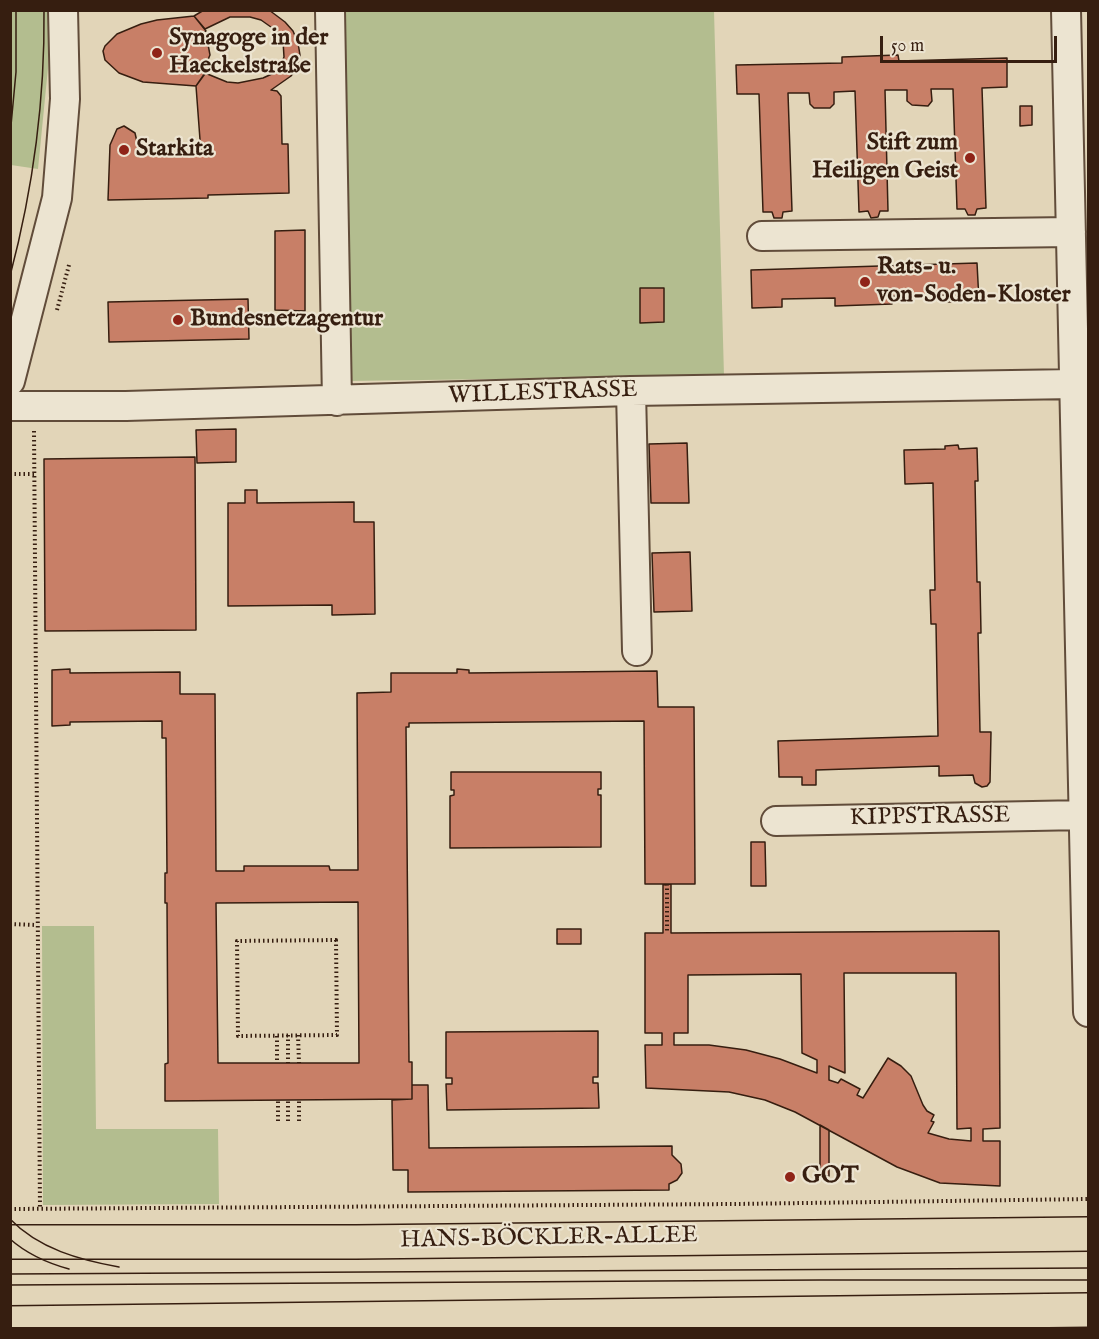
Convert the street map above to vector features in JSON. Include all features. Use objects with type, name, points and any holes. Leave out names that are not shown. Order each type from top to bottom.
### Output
[{"type":"main road","name":"HANS-BÖCKLER-ALLEE","points":[[10,1242],[357,1242],[1089,1234]]},
{"type":"main road","points":[[10,1323],[225,1325],[753,1321],[1089,1310]]},
{"type":"street","points":[[10,381],[57,198],[65,99],[63,10]]},
{"type":"street","points":[[330,10],[336,401]]},
{"type":"street","points":[[1066,10],[1085,686],[1084,816],[1089,1012]]},
{"type":"street","points":[[762,236],[1071,232]]},
{"type":"street","name":"WILLESTRASSE","points":[[22,406],[336,401],[631,391],[1075,384]]},
{"type":"street","points":[[631,391],[637,651]]},
{"type":"street","name":"KIPPSTRASSE","points":[[776,821],[1084,816]]},
{"type":"path","points":[[22,406],[34,474],[40,1209]]},
{"type":"path","points":[[10,474],[34,474]]},
{"type":"path","points":[[667,884],[667,933]]},
{"type":"path","points":[[10,924],[37,925]]},
{"type":"path","points":[[336,940],[337,1035],[298,1035],[238,1036],[237,941],[336,940]]},
{"type":"path","points":[[288,1035],[288,1063]]},
{"type":"path","points":[[298,1035],[299,1063]]},
{"type":"path","points":[[277,1036],[277,1063]]},
{"type":"path","points":[[278,1100],[278,1121]]},
{"type":"path","points":[[288,1100],[288,1121]]},
{"type":"path","points":[[299,1100],[299,1121]]},
{"type":"path","points":[[10,1209],[723,1204],[1089,1198]]},
{"type":"green space","points":[[11,10],[48,11],[48,68],[38,169],[11,165]]},
{"type":"green space","points":[[346,11],[714,11],[724,376],[347,381]]},
{"type":"green space","points":[[42,926],[94,926],[96,1129],[218,1129],[219,1204],[43,1205]]},
{"type":"building","points":[[204,10],[269,10],[293,31],[300,55],[298,66],[291,76],[271,90],[277,91],[281,96],[282,144],[288,144],[289,193],[208,195],[208,198],[108,200],[110,145],[117,129],[124,126],[135,133],[140,155],[201,153],[196,86],[205,73],[227,82],[238,83],[263,78],[274,73],[280,66],[284,57],[283,41],[278,32],[261,20],[250,17],[230,17],[205,29],[194,16]]},
{"type":"building","name":"Synagoge in der Haeckelstraße","points":[[194,16],[206,31],[203,33],[207,39],[210,55],[204,69],[207,71],[196,86],[143,82],[119,73],[105,60],[103,51],[105,46],[117,34],[157,20]]},
{"type":"building","name":"Stift zum Heiligen Geist","points":[[898,55],[899,61],[1007,58],[1007,87],[982,88],[986,208],[977,209],[975,215],[968,215],[965,209],[957,209],[953,89],[931,89],[932,101],[928,106],[912,105],[907,101],[907,90],[885,90],[888,211],[880,211],[878,217],[871,218],[868,211],[859,212],[855,91],[834,92],[834,104],[830,108],[814,108],[810,104],[809,93],[788,93],[792,211],[783,212],[782,218],[774,218],[772,212],[763,212],[759,94],[737,94],[736,65],[842,63],[842,57]]},
{"type":"building","points":[[1020,106],[1032,106],[1032,125],[1020,126]]},
{"type":"building","points":[[305,230],[305,311],[275,310],[275,231]]},
{"type":"building","name":"Rats- u. von-Soden-Kloster","points":[[977,263],[979,301],[948,302],[948,295],[892,296],[892,304],[835,306],[835,298],[782,299],[782,307],[752,308],[751,270]]},
{"type":"building","points":[[640,288],[664,288],[664,322],[640,323]]},
{"type":"building","name":"Bundesnetzagentur","points":[[248,299],[249,339],[109,342],[108,302]]},
{"type":"building","points":[[236,429],[236,462],[197,463],[196,430]]},
{"type":"building","points":[[687,443],[689,503],[651,503],[649,444]]},
{"type":"building","points":[[958,445],[959,449],[977,448],[978,481],[975,481],[977,582],[980,582],[981,633],[978,633],[980,732],[991,732],[990,782],[987,786],[982,787],[975,783],[973,775],[939,776],[939,766],[816,770],[816,785],[802,785],[802,777],[779,777],[778,741],[938,736],[936,624],[931,624],[930,590],[935,590],[933,483],[905,484],[904,450],[945,449],[945,446]]},
{"type":"building","points":[[195,457],[196,630],[45,631],[44,459]]},
{"type":"building","points":[[245,490],[257,490],[257,503],[354,502],[354,522],[374,522],[375,614],[332,615],[332,605],[228,606],[228,503],[245,503]]},
{"type":"building","points":[[690,552],[692,611],[654,612],[652,553]]},
{"type":"building","points":[[70,669],[70,673],[180,672],[180,694],[215,694],[216,871],[244,871],[244,866],[329,866],[330,870],[358,870],[357,693],[391,692],[391,673],[457,673],[457,669],[469,670],[469,673],[657,671],[658,707],[694,707],[695,884],[645,884],[644,721],[409,723],[409,727],[406,727],[409,1062],[412,1062],[412,1099],[165,1101],[165,1064],[168,1063],[167,903],[165,903],[165,873],[167,873],[166,738],[162,738],[162,721],[70,722],[70,725],[52,726],[52,670]],"holes":[[[358,902],[359,1063],[218,1063],[216,903]]]},
{"type":"building","points":[[451,772],[601,772],[601,789],[598,789],[598,795],[601,795],[601,847],[450,848],[450,796],[454,795],[454,790],[451,790]]},
{"type":"building","points":[[751,842],[765,842],[766,886],[751,886]]},
{"type":"building","points":[[671,884],[671,933],[999,931],[1000,1128],[983,1129],[983,1141],[1000,1141],[1000,1186],[940,1183],[897,1167],[795,1112],[765,1100],[729,1092],[646,1088],[645,1045],[662,1045],[662,1033],[645,1033],[645,933],[663,933],[663,885]],"holes":[[[844,973],[956,973],[957,1129],[971,1128],[971,1141],[949,1139],[928,1133],[934,1122],[931,1121],[934,1115],[923,1105],[911,1076],[888,1058],[863,1098],[857,1095],[860,1089],[841,1079],[838,1083],[829,1080],[829,1066],[845,1073]],[[801,974],[802,1053],[817,1060],[817,1073],[780,1059],[746,1050],[709,1045],[674,1045],[674,1033],[688,1033],[688,975]]]},
{"type":"building","points":[[557,929],[581,929],[581,944],[557,944]]},
{"type":"building","points":[[598,1031],[598,1077],[593,1077],[593,1083],[598,1083],[599,1108],[447,1110],[446,1084],[452,1084],[452,1078],[446,1078],[446,1032]]},
{"type":"building","points":[[412,1085],[428,1085],[429,1148],[672,1146],[672,1155],[681,1164],[682,1173],[677,1180],[669,1184],[669,1190],[408,1192],[408,1170],[393,1170],[392,1100],[412,1099]]},
{"type":"building","points":[[820,1125],[829,1130],[829,1176],[820,1175]]},
{"type":"tram line","points":[[10,136],[16,72],[16,10]]},
{"type":"tram line","points":[[10,276],[25,210],[36,144],[40,111],[44,10]]},
{"type":"tram line","points":[[10,1219],[47,1246],[75,1257],[119,1267]]},
{"type":"tram line","points":[[10,1239],[38,1257],[69,1269]]},
{"type":"tram line","points":[[10,1274],[1088,1268]]},
{"type":"tram line","points":[[10,1285],[1088,1280]]},
{"type":"place","name":"Synagoge in der Haeckelstraße","points":[[157,53]]},
{"type":"place","name":"Starkita","points":[[124,150]]},
{"type":"place","name":"Stift zum Heiligen Geist","points":[[970,158]]},
{"type":"place","name":"Rats- u. von-Soden-Kloster","points":[[865,282]]},
{"type":"place","name":"Bundesnetzagentur","points":[[178,320]]},
{"type":"place","name":"GOT","points":[[790,1177]]}]
